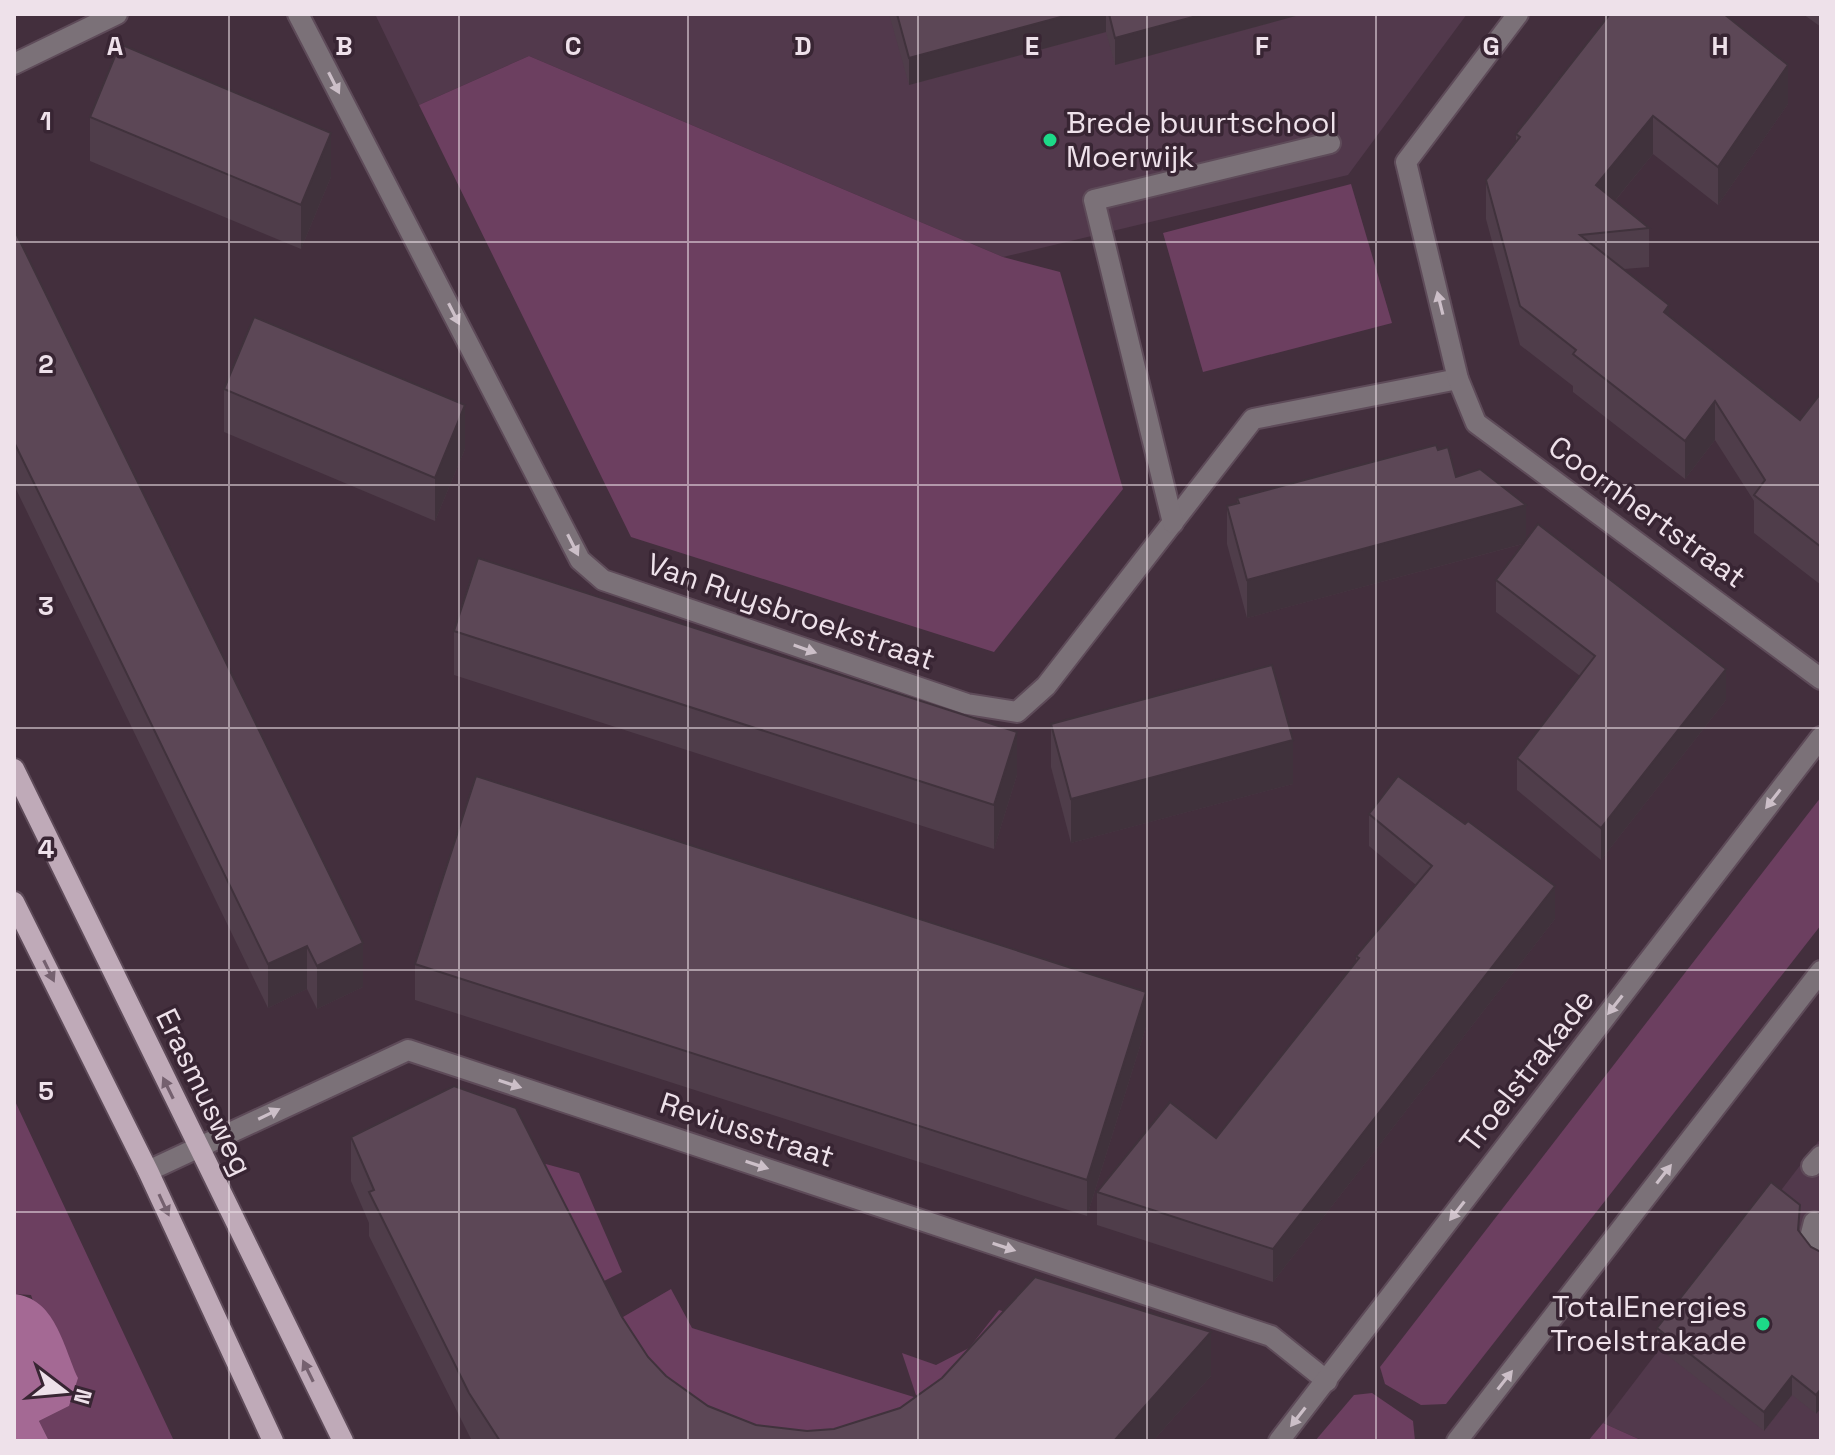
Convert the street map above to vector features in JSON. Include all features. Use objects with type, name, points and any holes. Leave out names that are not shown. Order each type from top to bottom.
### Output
[{"type":"main road","name":"Erasmusweg","points":[[14,769],[343,1441]]},
{"type":"main road","points":[[14,902],[148,1171],[273,1441]]},
{"type":"street","points":[[14,64],[117,14]]},
{"type":"street","name":"Van Ruysbroekstraat","points":[[298,14],[580,560],[603,580],[967,704],[1017,712],[1046,686],[1253,419],[1458,379]]},
{"type":"street","name":"Coornhertstraat","points":[[1518,14],[1406,162],[1458,379],[1476,423],[1821,679]]},
{"type":"street","points":[[1173,523],[1094,200],[1330,143]]},
{"type":"street","name":"Troelstrakade","points":[[1279,1441],[1821,737]]},
{"type":"street","points":[[1457,1441],[1821,971]]},
{"type":"street","name":"Reviusstraat","points":[[148,1171],[408,1050],[1271,1336],[1327,1381]]},
{"type":"street","points":[[1814,1222],[1809,1242],[1821,1258]]},
{"type":"shaded area","name":"Brede buurtschool Moerwijk","points":[[375,14],[1467,14],[1348,175],[1003,257],[529,56],[419,105]]},
{"type":"shaded area","points":[[529,56],[1003,257],[1060,272],[1123,489],[994,652],[631,537],[419,105]]},
{"type":"shaded area","points":[[1351,184],[1392,323],[1203,372],[1163,233]]},
{"type":"shaded area","points":[[1821,797],[1821,925],[1446,1404],[1421,1405],[1385,1384],[1380,1367]]},
{"type":"shaded area","points":[[14,1099],[174,1441],[49,1441],[39,1421],[69,1406],[31,1295],[14,1294]]},
{"type":"shaded area","points":[[1821,1138],[1821,1441],[1643,1441],[1603,1423]]},
{"type":"shaded area","points":[[531,1160],[579,1173],[622,1272],[596,1285]]},
{"type":"shaded area","points":[[671,1289],[692,1328],[917,1398],[902,1353],[936,1365],[969,1348],[999,1310],[1030,1320],[900,1441],[719,1441],[611,1324]]},
{"type":"shaded area","points":[[14,1294],[28,1297],[48,1314],[56,1325],[78,1378],[69,1406],[39,1421],[49,1441],[14,1441]]},
{"type":"shaded area","points":[[1372,1393],[1413,1421],[1415,1441],[1315,1441],[1354,1395]]},
{"type":"shaded area","points":[[1603,1423],[1643,1441],[1588,1441]]},
{"type":"building","points":[[897,14],[1072,14],[909,58]]},
{"type":"building","points":[[1109,14],[1204,14],[1115,38]]},
{"type":"building","points":[[1610,14],[1724,14],[1788,65],[1718,167],[1653,116],[1596,185],[1649,228],[1580,235],[1669,305],[1664,312],[1800,420],[1821,393],[1821,547],[1754,495],[1765,480],[1715,401],[1685,441],[1573,354],[1576,350],[1520,306],[1486,180],[1520,137],[1516,134]]},
{"type":"building","points":[[120,44],[331,133],[301,205],[90,117]]},
{"type":"building","points":[[14,229],[363,943],[317,966],[307,946],[268,964],[14,442]]},
{"type":"building","points":[[254,317],[465,405],[435,478],[224,389]]},
{"type":"building","points":[[1436,445],[1438,450],[1448,447],[1456,477],[1480,469],[1526,505],[1247,580],[1227,506],[1239,503],[1237,498]]},
{"type":"building","points":[[1538,524],[1726,669],[1601,828],[1517,758],[1595,656],[1496,580]]},
{"type":"building","points":[[478,558],[1017,732],[994,805],[454,631]]},
{"type":"building","points":[[1272,665],[1293,740],[1071,799],[1051,724]]},
{"type":"building","points":[[476,776],[1146,992],[1087,1180],[415,964]]},
{"type":"building","points":[[1398,776],[1465,824],[1468,821],[1555,886],[1273,1249],[1097,1192],[1170,1102],[1216,1138],[1359,958],[1356,956],[1432,866],[1369,814]]},
{"type":"building","points":[[454,1086],[516,1108],[622,1317],[648,1357],[666,1376],[708,1406],[756,1425],[807,1431],[834,1429],[900,1408],[942,1378],[1035,1277],[1211,1332],[1114,1441],[500,1441],[469,1393],[369,1192],[374,1190],[351,1137]]},
{"type":"building","points":[[1771,1182],[1800,1205],[1798,1230],[1811,1247],[1821,1252],[1821,1389],[1816,1395],[1792,1376],[1764,1412],[1657,1328]]},
{"type":"place","name":"Brede buurtschool Moerwijk","points":[[1050,140]]},
{"type":"place","name":"TotalEnergies Troelstrakade","points":[[1763,1324]]}]
